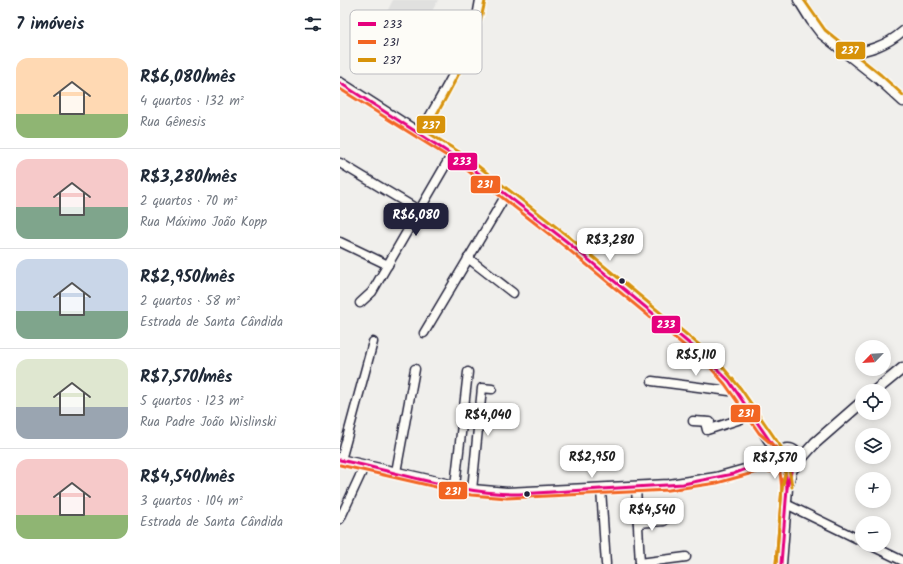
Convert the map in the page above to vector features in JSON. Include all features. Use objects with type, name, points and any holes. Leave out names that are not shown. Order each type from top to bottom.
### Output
[{"type":"main road","points":[[340,84],[452,154],[566,241],[707,358],[720,371],[737,392],[763,430],[786,452],[797,456],[789,466],[781,564]]},
{"type":"main road","points":[[884,384],[903,368]]},
{"type":"main road","points":[[759,466],[789,466],[855,408]]},
{"type":"main road","points":[[341,460],[472,490],[513,493],[636,487],[707,480],[759,466],[786,452],[799,450],[814,443]]},
{"type":"main road","points":[[786,452],[779,461],[789,466]]},
{"type":"street","points":[[798,0],[816,28],[878,79],[903,102]]},
{"type":"street","points":[[846,54],[864,52],[883,46],[903,31]]},
{"type":"street","points":[[420,134],[452,74]]},
{"type":"street","points":[[360,303],[372,292],[452,154]]},
{"type":"street","points":[[340,163],[420,211]]},
{"type":"street","points":[[424,333],[506,195]]},
{"type":"street","points":[[340,242],[388,265]]},
{"type":"street","points":[[468,258],[513,293]]},
{"type":"street","points":[[341,460],[373,342]]},
{"type":"street","points":[[396,472],[415,370]]},
{"type":"street","points":[[455,486],[468,372]]},
{"type":"street","points":[[652,381],[737,392]]},
{"type":"street","points":[[472,490],[482,388],[492,388]]},
{"type":"street","points":[[693,421],[705,422],[707,430],[741,419],[751,412]]},
{"type":"street","points":[[340,520],[365,465]]},
{"type":"street","points":[[636,487],[640,564],[686,557]]},
{"type":"street","points":[[601,489],[606,564]]},
{"type":"street","points":[[786,504],[855,538]]},
{"type":"street","points":[[638,523],[664,521]]},
{"type":"street","points":[[884,552],[903,561]]},
{"type":"shaded area","points":[[393,0],[438,0],[433,10],[388,10]]},
{"type":"transit line","name":"237","points":[[804,0],[825,30],[881,75],[903,95]]},
{"type":"transit line","name":"237","points":[[482,14],[485,1]]},
{"type":"transit line","name":"237","points":[[458,74],[427,132],[464,155],[569,237],[715,358],[741,389],[781,447],[791,477],[792,487]]},
{"type":"transit line","name":"233","points":[[340,83],[468,165],[566,241],[703,355],[729,381],[780,456]]},
{"type":"transit line","name":"231","points":[[340,89],[458,163],[563,245],[709,366],[725,384],[759,433],[783,454],[789,455],[792,458],[787,466],[782,487],[776,564]]},
{"type":"transit line","name":"233","points":[[789,450],[794,451],[798,459],[797,464],[792,468],[787,488],[786,472],[780,461],[780,457],[783,451],[789,450]]},
{"type":"transit line","name":"233","points":[[340,460],[429,482],[496,493],[519,494],[683,484],[733,474],[780,456]]},
{"type":"transit line","name":"231","points":[[340,465],[471,495],[507,498],[669,490],[717,483],[760,471],[780,472],[782,489]]},
{"type":"transit line","name":"237","points":[[776,564],[782,488],[786,471]]},
{"type":"transit line","name":"233","points":[[781,564],[787,488]]}]
